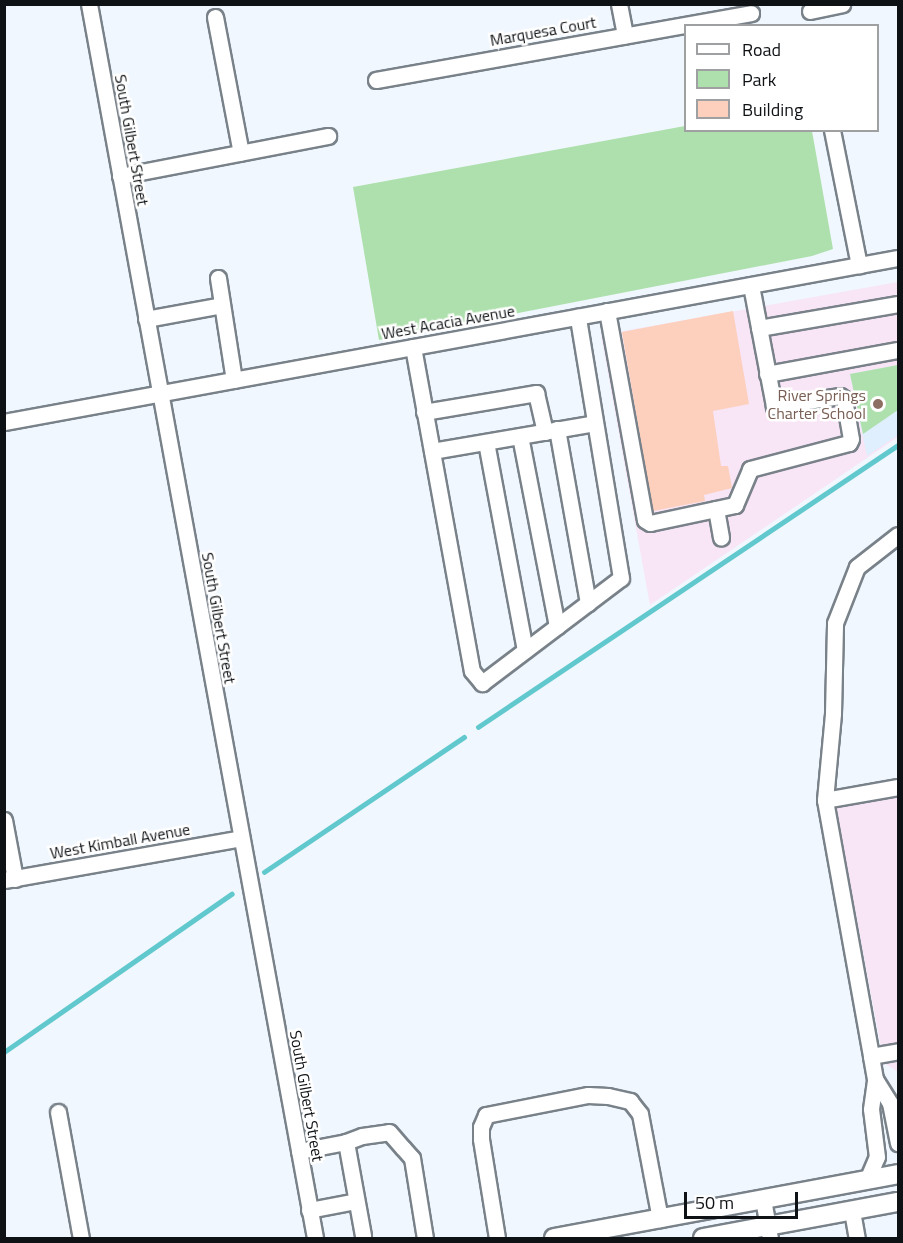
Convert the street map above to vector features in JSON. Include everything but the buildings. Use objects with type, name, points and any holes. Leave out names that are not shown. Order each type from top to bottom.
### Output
[{"type":"main road","points":[[554,1239],[898,1174]]},
{"type":"main road","points":[[703,1239],[769,1233],[852,1211],[898,1202]]},
{"type":"main road","points":[[619,1239],[632,1236],[660,1219]]},
{"type":"street","name":"South Gilbert Street","points":[[89,4],[315,1239]]},
{"type":"street","points":[[620,4],[625,35]]},
{"type":"street","points":[[810,14],[842,4]]},
{"type":"street","name":"Marquesa Court","points":[[688,24],[751,13]]},
{"type":"street","points":[[215,18],[241,153]]},
{"type":"street","name":"Marquesa Court","points":[[376,80],[684,25]]},
{"type":"street","points":[[832,132],[859,265]]},
{"type":"street","points":[[120,176],[328,136]]},
{"type":"street","name":"West Acacia Avenue","points":[[4,422],[898,258]]},
{"type":"street","points":[[218,278],[234,380]]},
{"type":"street","points":[[607,311],[645,520],[650,523],[735,505],[750,469],[849,443],[851,438],[844,399],[840,396],[774,406],[751,285]]},
{"type":"street","points":[[759,328],[898,304]]},
{"type":"street","points":[[146,319],[222,305]]},
{"type":"street","points":[[413,347],[472,671],[482,682],[621,578],[578,316]]},
{"type":"street","points":[[767,374],[898,350]]},
{"type":"street","points":[[424,411],[536,393],[551,430],[588,603]]},
{"type":"street","points":[[432,452],[596,423]]},
{"type":"street","points":[[520,436],[557,626]]},
{"type":"street","points":[[486,442],[525,650]]},
{"type":"street","points":[[716,509],[721,538]]},
{"type":"street","points":[[867,1179],[877,1156],[871,1109],[875,1079],[825,800],[833,713],[835,622],[857,567],[898,536]]},
{"type":"street","points":[[825,800],[898,787]]},
{"type":"street","points":[[4,820],[10,880]]},
{"type":"street","name":"West Kimball Avenue","points":[[10,880],[241,838]]},
{"type":"street","points":[[871,1056],[898,1051]]},
{"type":"street","points":[[875,1079],[890,1103],[898,1143]]},
{"type":"street","points":[[497,1239],[481,1139],[481,1127],[486,1115],[588,1095],[608,1096],[630,1101],[640,1114],[660,1219]]},
{"type":"street","points":[[58,1112],[81,1239]]},
{"type":"street","points":[[299,1151],[346,1143],[362,1136],[388,1132],[412,1158],[425,1239]]},
{"type":"street","points":[[346,1143],[363,1236]]},
{"type":"street","points":[[763,1199],[769,1233]]},
{"type":"street","points":[[309,1210],[356,1201]]},
{"type":"street","points":[[852,1211],[857,1239]]},
{"type":"shaded area","points":[[898,282],[898,437],[650,605],[601,335]]},
{"type":"shaded area","name":"River Springs Charter School","points":[[898,365],[898,435],[867,456],[850,374]]},
{"type":"shaded area","points":[[898,796],[898,1072],[884,1063],[836,808]]},
{"type":"green space","points":[[684,126],[684,132],[812,132],[833,249],[812,256],[379,340],[353,187]]},
{"type":"green space","name":"River Springs Charter School","points":[[898,365],[898,410],[863,434],[850,374]]},
{"type":"waterway","points":[[478,727],[898,445]]},
{"type":"waterway","points":[[264,872],[464,737]]},
{"type":"waterway","points":[[4,1052],[231,894]]},
{"type":"place","name":"River Springs Charter School","points":[[878,404]]}]
